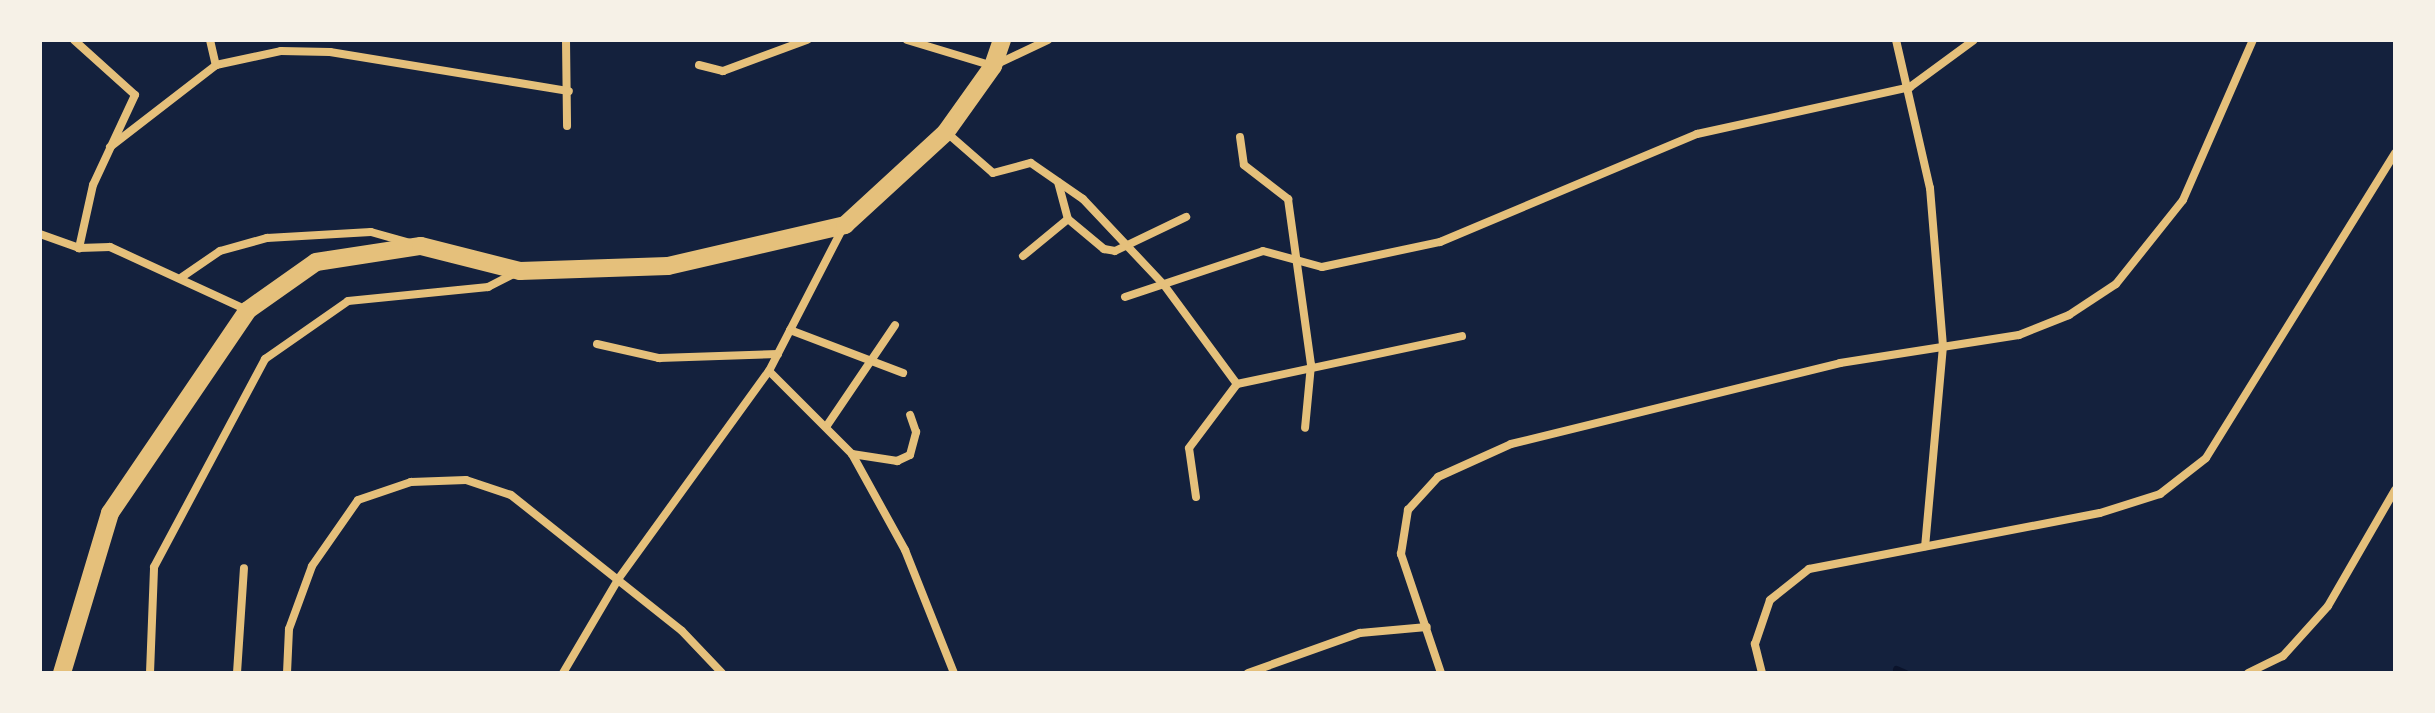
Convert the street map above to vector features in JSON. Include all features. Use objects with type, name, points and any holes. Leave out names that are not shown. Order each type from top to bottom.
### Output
[{"type":"highway","points":[[62,673],[110,513],[248,310],[316,262],[421,246],[520,271],[668,266],[845,225],[946,132],[993,66],[1002,40]]},
{"type":"street","points":[[74,40],[135,95],[93,185],[79,248]]},
{"type":"street","points":[[210,40],[216,65]]},
{"type":"street","points":[[566,40],[569,91],[567,126]]},
{"type":"street","points":[[699,65],[723,71],[807,40]]},
{"type":"street","points":[[907,40],[993,66],[1048,40]]},
{"type":"street","points":[[1896,40],[1910,87],[1930,188],[1943,346],[1925,546]]},
{"type":"street","points":[[1125,297],[1263,251],[1301,258],[1322,267],[1425,246],[1697,134],[1910,87],[1974,40]]},
{"type":"street","points":[[1441,673],[1401,554],[1408,510],[1438,477],[1511,444],[1840,363],[2019,335],[2116,284],[2183,200],[2253,40]]},
{"type":"street","points":[[110,147],[216,65],[281,51],[330,52],[569,91]]},
{"type":"street","points":[[946,132],[993,173],[1031,163],[1058,181],[1128,245],[1164,285],[1237,384]]},
{"type":"street","points":[[1240,137],[1244,165],[1288,199],[1301,258],[1300,312],[1311,365],[1305,428]]},
{"type":"street","points":[[1762,673],[1755,644],[1770,600],[1809,569],[2100,513],[2160,494],[2206,458],[2395,153]]},
{"type":"street","points":[[1058,181],[1068,219],[1104,249],[1128,245],[1186,217]]},
{"type":"street","points":[[1023,256],[1068,219]]},
{"type":"street","points":[[563,673],[619,578],[769,371],[845,225]]},
{"type":"street","points":[[182,277],[220,251],[267,238],[371,232],[421,246]]},
{"type":"street","points":[[40,234],[79,248],[110,247],[182,277],[248,310]]},
{"type":"street","points":[[150,673],[154,567],[265,359],[348,301],[488,287],[520,271]]},
{"type":"street","points":[[826,427],[895,325]]},
{"type":"street","points":[[790,330],[903,373]]},
{"type":"street","points":[[1196,497],[1189,448],[1237,384],[1311,365],[1462,336]]},
{"type":"street","points":[[597,344],[659,358],[778,354]]},
{"type":"street","points":[[769,371],[852,454],[905,550],[954,673]]},
{"type":"street","points":[[852,454],[897,461],[910,455],[916,432],[910,415]]},
{"type":"street","points":[[287,673],[289,629],[312,566],[358,500],[411,482],[466,480],[511,495],[619,578],[722,673]]},
{"type":"street","points":[[2248,673],[2283,656],[2328,606],[2395,490]]},
{"type":"street","points":[[237,673],[244,568]]},
{"type":"street","points":[[1248,673],[1360,633],[1427,627]]},
{"type":"waterway","points":[[1896,669],[1905,673]]}]
